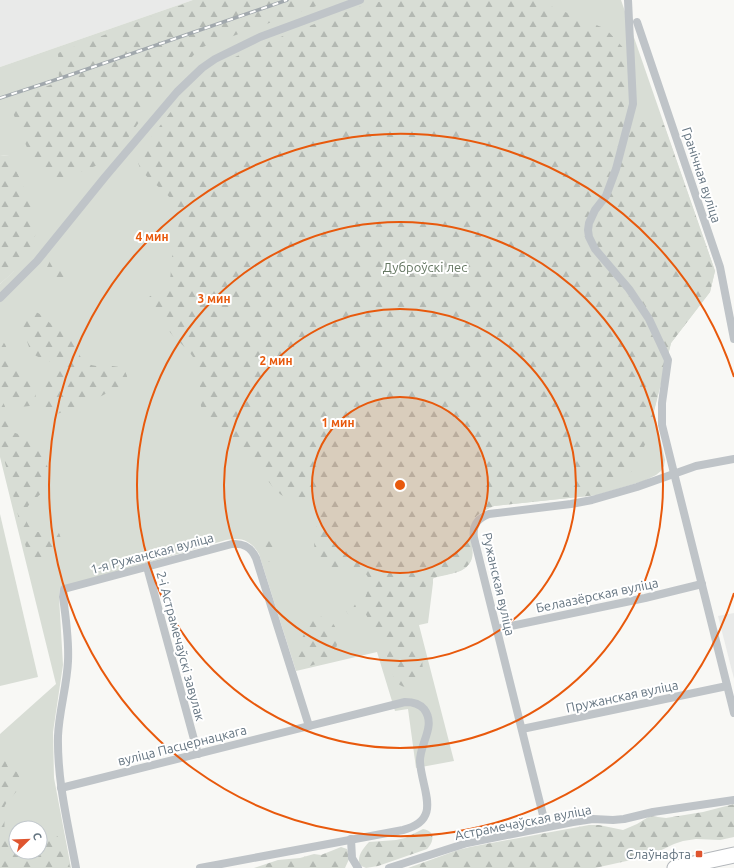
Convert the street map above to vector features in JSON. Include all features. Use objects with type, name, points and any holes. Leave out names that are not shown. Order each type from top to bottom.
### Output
[{"type":"highway","points":[[675,868],[734,855]]},
{"type":"highway","points":[[723,868],[734,866]]},
{"type":"street","points":[[0,298],[18,282],[37,261],[105,177],[177,92],[202,68],[214,59],[260,37],[360,0]]},
{"type":"street","points":[[628,0],[633,104],[616,170],[606,196],[595,210],[589,223],[589,237],[595,249],[630,289],[649,319],[668,360],[662,403],[662,425],[734,713]]},
{"type":"street","name":"Гранічная вуліца","points":[[637,22],[720,266],[734,339]]},
{"type":"street","points":[[674,473],[696,466],[734,459]]},
{"type":"street","name":"Ружанская вуліца","points":[[546,828],[473,532],[474,527],[480,518],[490,514],[592,500],[637,487],[674,473]]},
{"type":"street","name":"1-я Ружанская вуліца","points":[[60,788],[58,734],[68,662],[68,646],[63,597],[64,589],[232,544],[242,544],[247,546],[256,558],[309,726]]},
{"type":"street","name":"2-і Астрамечаўскі завулак","points":[[147,567],[198,754]]},
{"type":"street","name":"Белаазёрская вуліца","points":[[497,629],[645,598],[702,584]]},
{"type":"street","name":"Пружанская вуліца","points":[[522,729],[727,686]]},
{"type":"street","name":"вуліца Пасцернацкага","points":[[60,788],[405,702],[418,704],[423,707],[428,719],[428,732],[420,762],[427,798],[428,810],[426,815],[415,826],[402,830],[351,839]]},
{"type":"street","points":[[60,788],[76,868]]},
{"type":"street","name":"Астрамечаўская вуліца","points":[[389,868],[467,843],[593,819],[624,819],[653,812],[734,800]]},
{"type":"street","points":[[200,868],[351,839],[352,858],[358,868]]},
{"type":"shaded area","points":[[0,0],[193,0],[0,67]]},
{"type":"shaded area","points":[[734,613],[734,679],[718,616]]},
{"type":"green space","name":"Дуброўскі лес","points":[[193,0],[621,0],[715,271],[710,292],[671,343],[654,411],[665,460],[661,471],[644,481],[597,495],[494,506],[481,513],[474,520],[470,536],[473,551],[472,558],[468,565],[456,572],[433,578],[428,623],[419,625],[454,761],[416,768],[408,709],[395,711],[377,652],[296,671],[259,554],[253,545],[241,539],[226,540],[60,588],[59,597],[63,665],[53,732],[54,778],[71,868],[0,868],[0,734],[56,684],[0,457],[0,284],[14,271],[9,156],[0,155],[0,67]]},
{"type":"green space","points":[[194,0],[333,0],[200,48],[159,94],[113,159],[55,182],[32,160],[9,103],[59,81],[58,53]]},
{"type":"green space","name":"Дуброўскі лес","points":[[389,0],[475,0],[483,3],[489,0],[535,0],[606,29],[628,53],[623,119],[664,125],[715,271],[710,292],[671,343],[654,411],[652,426],[635,468],[624,479],[597,495],[494,506],[480,513],[476,517],[471,527],[472,555],[469,564],[465,569],[434,578],[425,588],[414,623],[415,634],[423,665],[422,672],[420,678],[415,684],[406,687],[396,682],[381,638],[365,613],[364,602],[369,585],[367,576],[359,569],[334,571],[328,569],[322,564],[316,554],[314,540],[318,512],[313,501],[306,498],[288,498],[274,489],[247,453],[217,431],[203,413],[200,399],[200,378],[197,364],[190,353],[167,328],[161,314],[150,306],[148,302],[149,297],[163,291],[170,281],[172,257],[178,232],[178,214],[172,201],[145,175],[140,168],[138,161],[139,153],[186,92],[224,62],[270,41],[367,4]]},
{"type":"green space","points":[[0,155],[9,156],[29,199],[33,211],[35,234],[31,251],[19,266],[0,284]]},
{"type":"green space","points":[[54,260],[62,263],[70,271],[71,279],[63,281],[56,279],[50,274],[47,267],[50,261]]},
{"type":"green space","points":[[31,311],[40,314],[50,323],[70,332],[83,360],[96,366],[117,367],[122,369],[126,374],[128,382],[90,402],[49,417],[43,409],[45,384],[49,379],[55,376],[56,369],[52,363],[35,355],[31,351],[22,322],[26,314]]},
{"type":"green space","points":[[0,339],[5,344],[10,358],[16,368],[34,382],[36,387],[36,396],[30,406],[16,406],[0,388]]},
{"type":"green space","points":[[0,398],[5,406],[11,431],[33,439],[44,457],[48,469],[48,480],[46,486],[27,507],[25,516],[31,529],[39,532],[49,528],[54,528],[59,533],[61,541],[44,567],[38,571],[32,568],[29,560],[0,442]]},
{"type":"green space","points":[[0,514],[38,677],[0,686]]},
{"type":"green space","points":[[270,539],[274,540],[277,552],[274,559],[269,562],[264,560],[263,555],[266,542]]},
{"type":"green space","points":[[349,599],[354,602],[356,606],[356,612],[353,615],[349,615],[345,608],[345,603]]},
{"type":"green space","points":[[318,616],[326,618],[335,626],[337,632],[337,644],[334,658],[304,668],[296,659],[296,651],[304,634],[307,622]]},
{"type":"green space","points":[[0,750],[8,767],[17,772],[21,780],[18,789],[4,808],[5,832],[8,843],[8,860],[48,860],[48,836],[57,836],[65,846],[70,868],[1,868]]},
{"type":"green space","points":[[734,804],[734,837],[720,840],[696,839],[683,841],[649,856],[595,868],[408,868],[470,847],[589,825],[599,825],[623,830],[650,816],[666,818],[703,812]]},
{"type":"green space","points":[[423,829],[432,834],[431,843],[427,849],[378,866],[366,868],[359,865],[361,852],[369,842],[405,838]]},
{"type":"green space","points":[[341,847],[347,849],[350,857],[345,868],[254,868],[278,860],[300,858],[314,854],[321,855]]},
{"type":"railway","points":[[0,98],[287,0]]},
{"type":"place","name":"Слаўнафта","points":[[699,854]]}]
